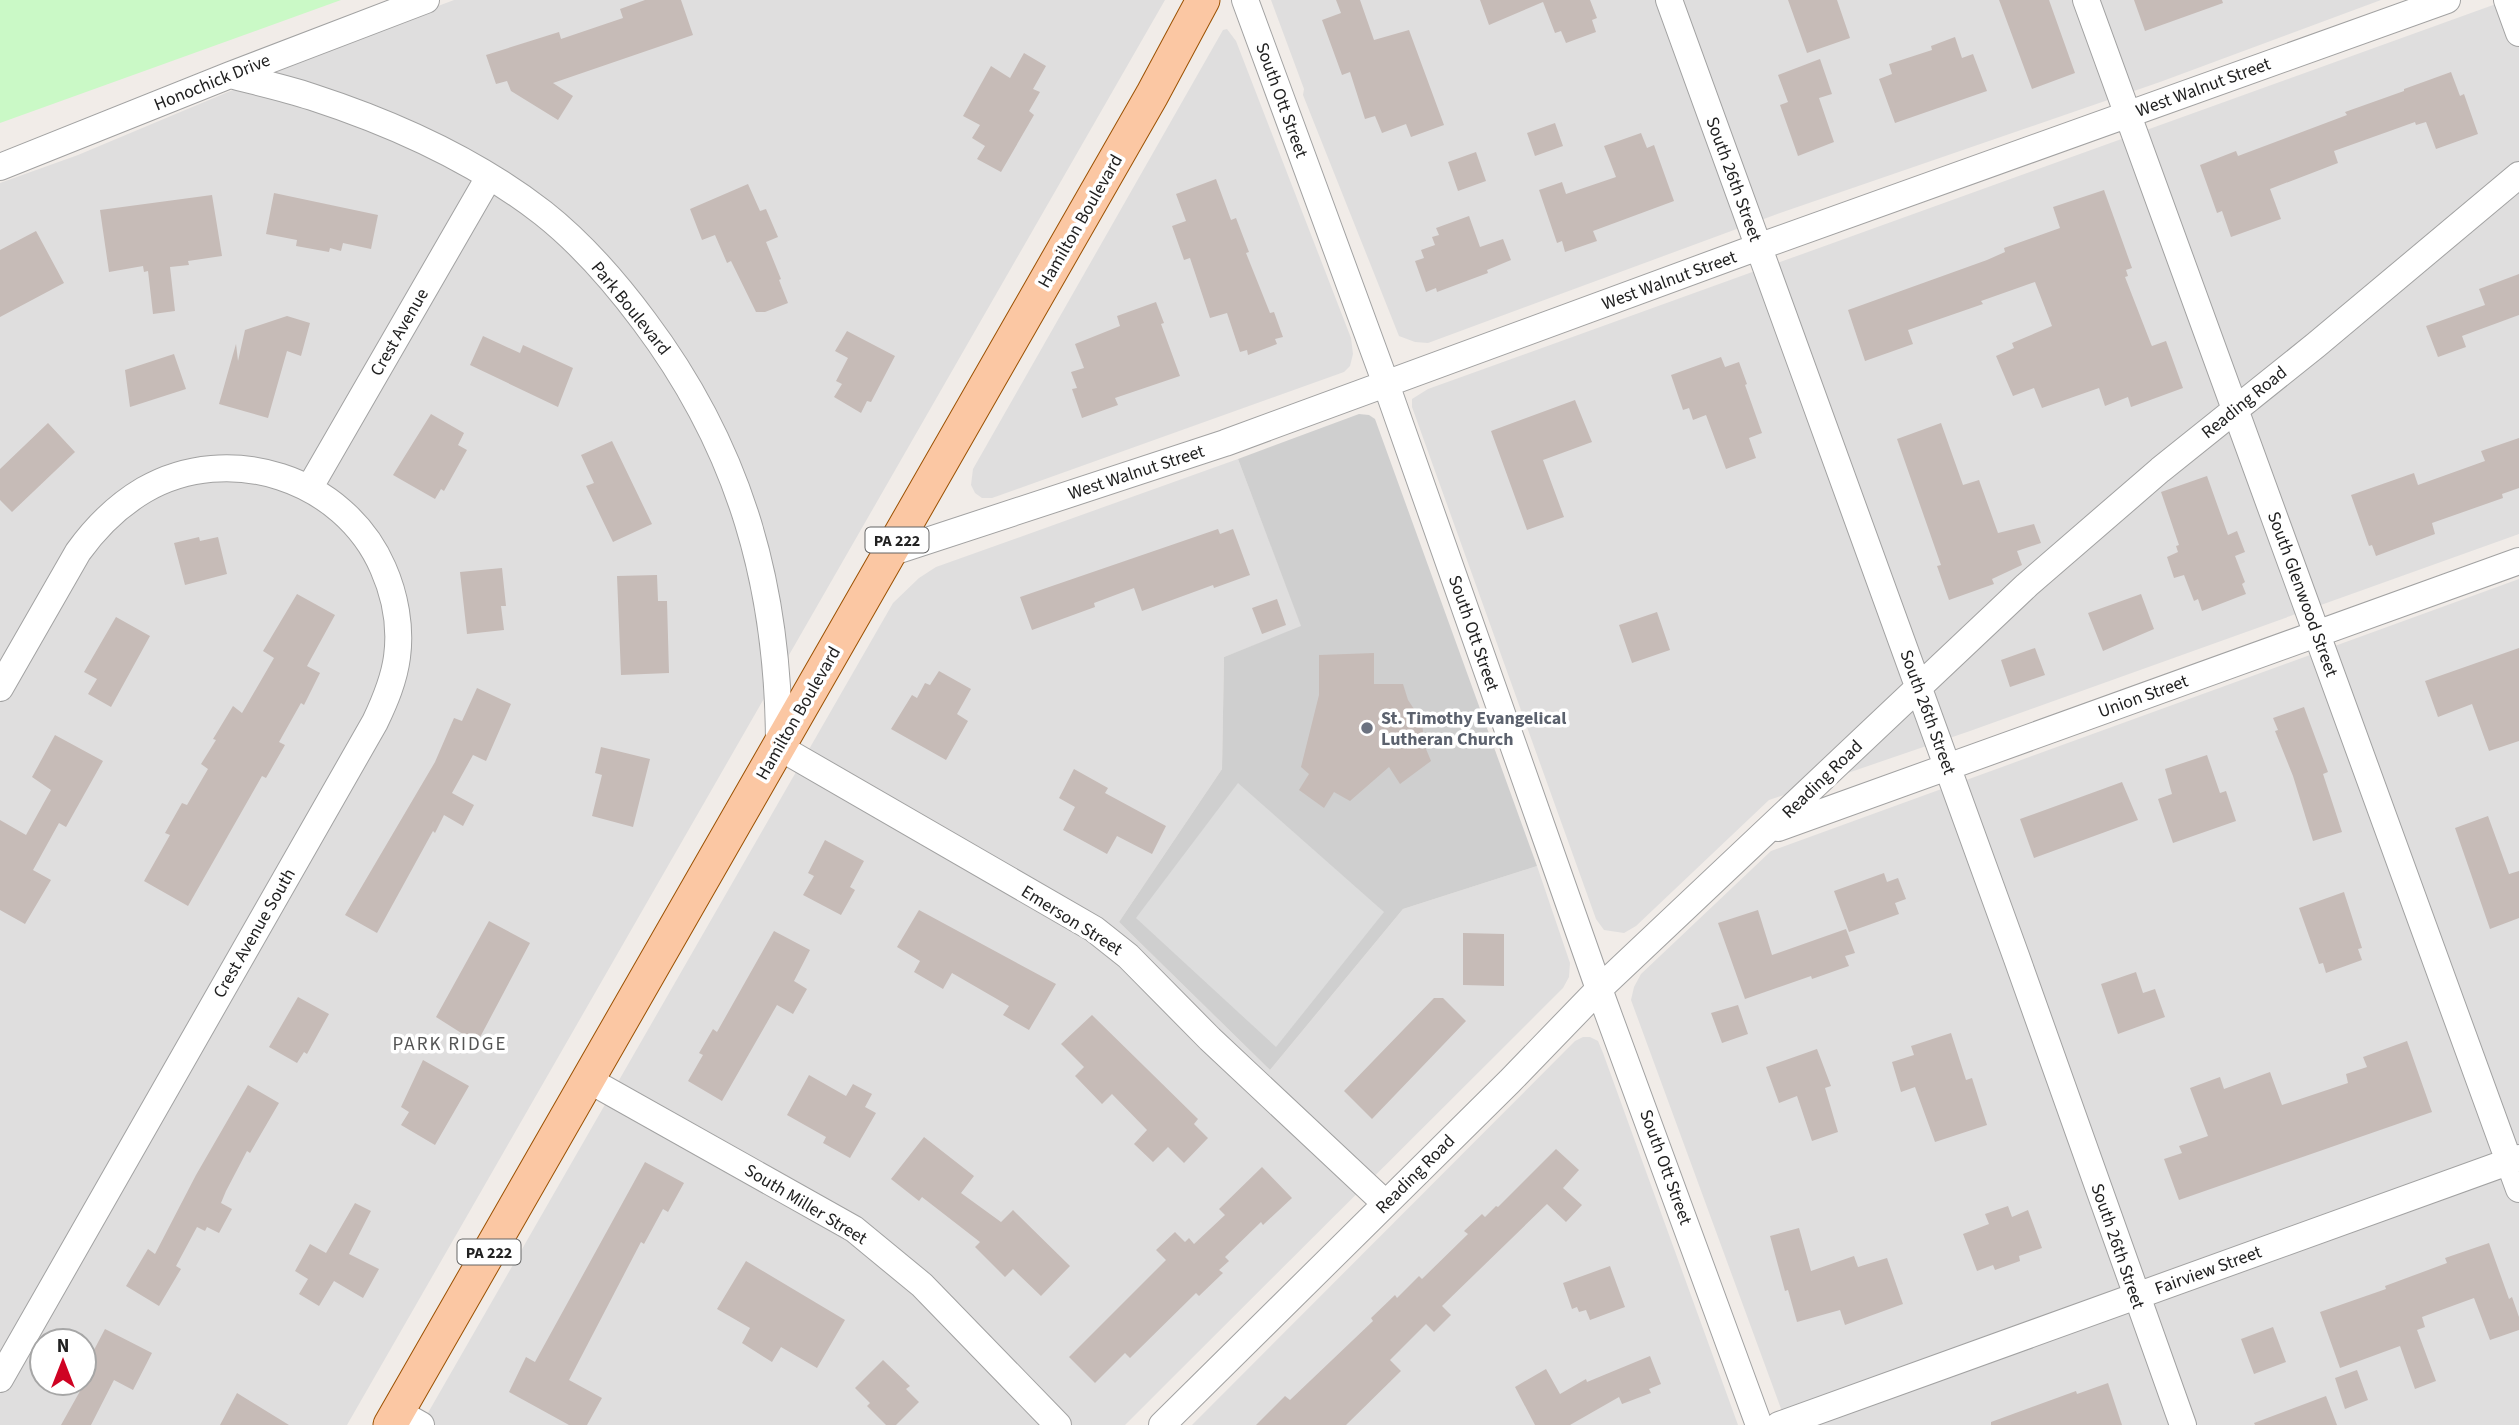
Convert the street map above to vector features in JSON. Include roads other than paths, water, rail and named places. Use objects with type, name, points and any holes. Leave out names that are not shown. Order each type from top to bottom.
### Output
[{"type":"main road","name":"Hamilton Boulevard","points":[[403,1421],[587,1079],[1145,107],[1203,0]]},
{"type":"street","name":"Honochick Drive","points":[[0,167],[426,0]]},
{"type":"street","name":"South Ott Street","points":[[1245,0],[1386,384],[1600,989],[1759,1425]]},
{"type":"street","name":"South 26th Street","points":[[1669,0],[1948,767],[2183,1425]]},
{"type":"street","name":"South Glenwood Street","points":[[2086,0],[2317,634],[2514,1160],[2519,1189]]},
{"type":"street","name":"West Walnut Street","points":[[890,553],[1225,443],[1758,247],[2447,0]]},
{"type":"street","points":[[2507,0],[2519,33]]},
{"type":"street","name":"Park Boulevard","points":[[230,75],[311,97],[363,116],[440,150],[489,177],[543,214],[594,261],[625,296],[667,351],[703,411],[732,474],[766,586],[776,654],[779,747]]},
{"type":"street","name":"Reading Road","points":[[1162,1425],[1600,989],[2078,539],[2519,176]]},
{"type":"street","name":"Crest Avenue","points":[[310,487],[489,177]]},
{"type":"street","name":"Crest Avenue South","points":[[0,688],[78,552],[93,532],[114,510],[145,490],[179,475],[215,469],[246,469],[282,476],[310,487],[339,507],[360,529],[377,553],[391,585],[398,620],[397,643],[390,690],[375,722],[0,1379]]},
{"type":"street","name":"Union Street","points":[[1767,832],[2519,561]]},
{"type":"street","name":"Emerson Street","points":[[779,747],[1094,929],[1128,956],[1210,1039],[1385,1203]]},
{"type":"street","name":"South Miller Street","points":[[587,1079],[854,1229],[922,1285],[1058,1425]]},
{"type":"street","name":"Fairview Street","points":[[1779,1425],[2514,1160]]},
{"type":"place","name":"St. Timothy Evangelical Lutheran Church","points":[[1367,728]]},
{"type":"district","name":"PARK RIDGE","points":[[450,1043]]}]
